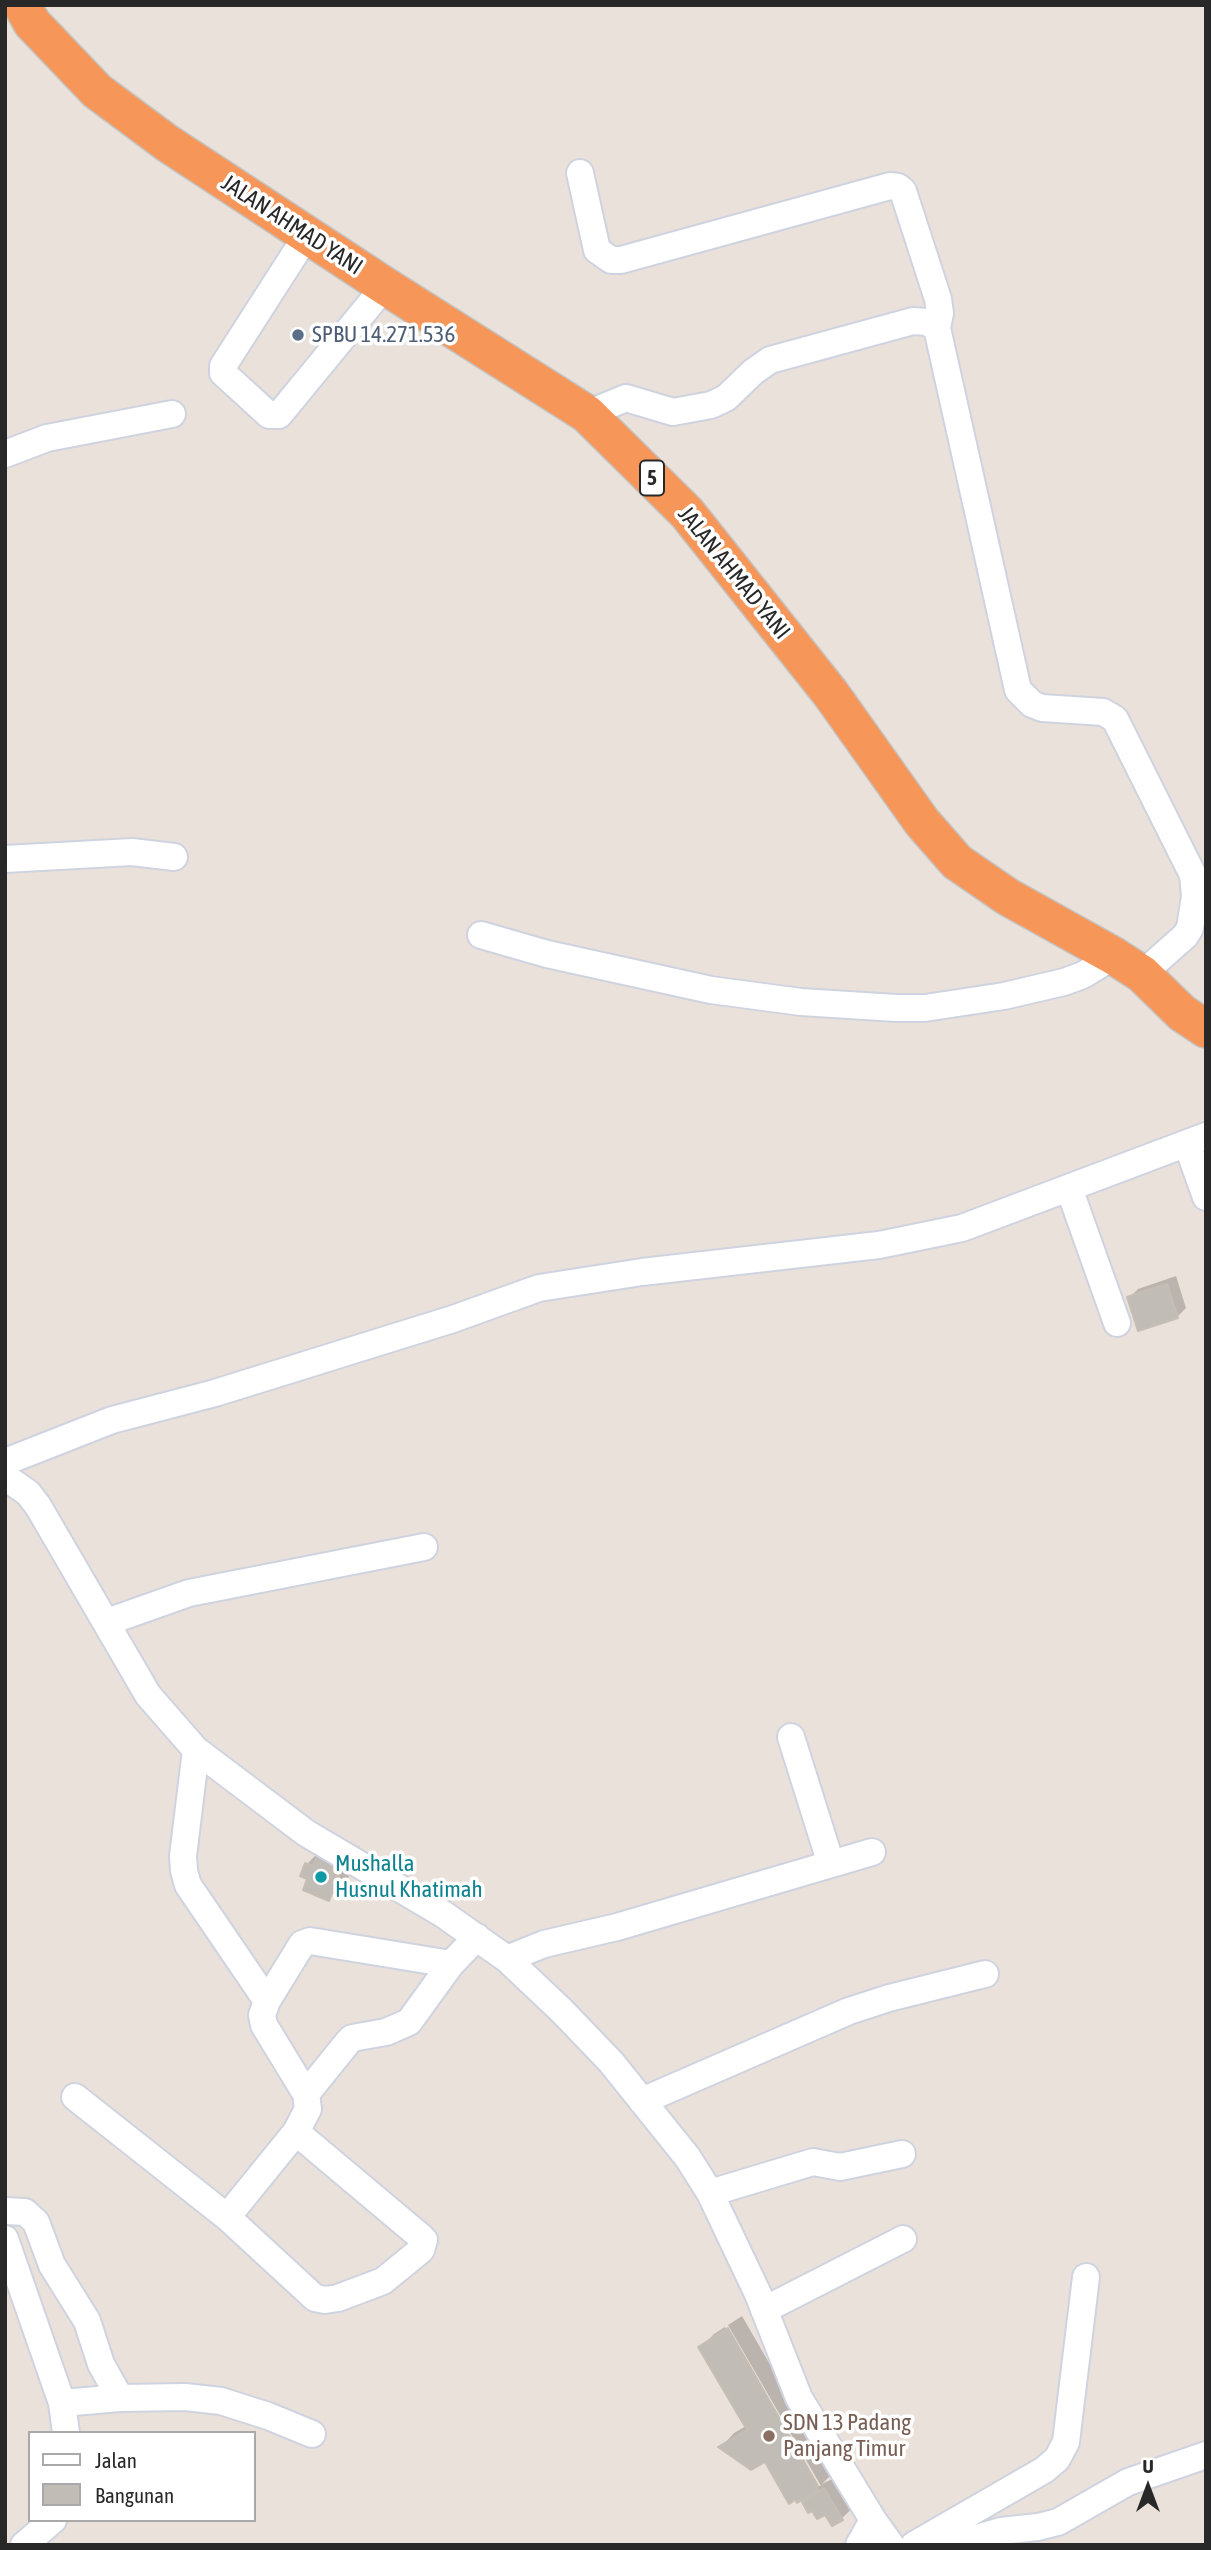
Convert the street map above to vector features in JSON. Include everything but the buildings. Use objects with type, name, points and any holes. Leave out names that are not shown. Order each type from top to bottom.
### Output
[{"type":"highway","name":"JALAN AHMAD YANI","points":[[22,5],[32,23],[97,91],[167,143],[587,414],[687,513],[831,694],[922,822],[957,862],[1008,897],[1128,965],[1182,1013],[1206,1029]]},
{"type":"street","points":[[481,935],[580,962],[711,990],[802,1002],[925,1008],[1004,996],[1128,965],[1185,936],[1200,894],[1115,719],[1103,712],[1042,708],[1032,704],[1018,690],[937,328],[939,299],[903,191],[890,186],[621,260],[611,260],[597,250],[580,173]]},
{"type":"street","points":[[307,235],[223,366],[223,373],[269,415],[279,415],[385,286]]},
{"type":"street","points":[[587,414],[626,398],[673,412],[711,405],[726,398],[770,360],[913,321],[927,322],[937,328]]},
{"type":"street","points":[[5,454],[47,438],[172,414]]},
{"type":"street","points":[[5,859],[132,852],[174,858]]},
{"type":"street","points":[[5,1462],[112,1420],[228,1388],[453,1319],[539,1288],[642,1272],[879,1245],[962,1228],[1197,1140],[1206,1197]]},
{"type":"street","points":[[1069,1188],[1117,1322]]},
{"type":"street","points":[[5,1477],[28,1493],[38,1506],[148,1695],[196,1750],[306,1833],[443,1914],[507,1959],[562,2011],[611,2063],[688,2158],[710,2193],[764,2310],[799,2398],[891,2545]]},
{"type":"street","points":[[107,1622],[189,1592],[424,1547]]},
{"type":"street","points":[[791,1737],[831,1864]]},
{"type":"street","points":[[196,1750],[183,1856],[184,1871],[188,1885],[267,2001]]},
{"type":"street","points":[[507,1959],[544,1944],[617,1927],[872,1852]]},
{"type":"street","points":[[306,2094],[352,2038],[386,2032],[409,2022],[451,1964],[477,1937]]},
{"type":"street","points":[[227,2217],[296,2132],[308,2109],[306,2094],[264,2025],[263,2010],[302,1944],[308,1941],[451,1964]]},
{"type":"street","points":[[642,2101],[849,2011],[985,1973]]},
{"type":"street","points":[[75,2097],[227,2217],[315,2298],[338,2298],[383,2281],[421,2250],[424,2240],[296,2132]]},
{"type":"street","points":[[710,2193],[813,2162],[841,2167],[902,2154]]},
{"type":"street","points":[[5,2211],[25,2212],[36,2222],[52,2265],[87,2321],[101,2364],[120,2398]]},
{"type":"street","points":[[5,2239],[62,2403],[66,2431]]},
{"type":"street","points":[[764,2310],[903,2239]]},
{"type":"street","points":[[914,2545],[1044,2470],[1057,2459],[1066,2442],[1086,2277]]},
{"type":"street","points":[[62,2403],[120,2398],[185,2397],[221,2401],[312,2434]]},
{"type":"street","points":[[953,2545],[1001,2531],[1058,2522],[1128,2482],[1206,2455]]},
{"type":"street","points":[[859,2545],[873,2520]]},
{"type":"street","points":[[24,2545],[51,2522]]},
{"type":"place","name":"SPBU 14.271.536","points":[[298,335]]},
{"type":"place","name":"Mushalla Husnul Khatimah","points":[[321,1877]]},
{"type":"place","name":"SDN 13 Padang Panjang Timur","points":[[769,2436]]}]
